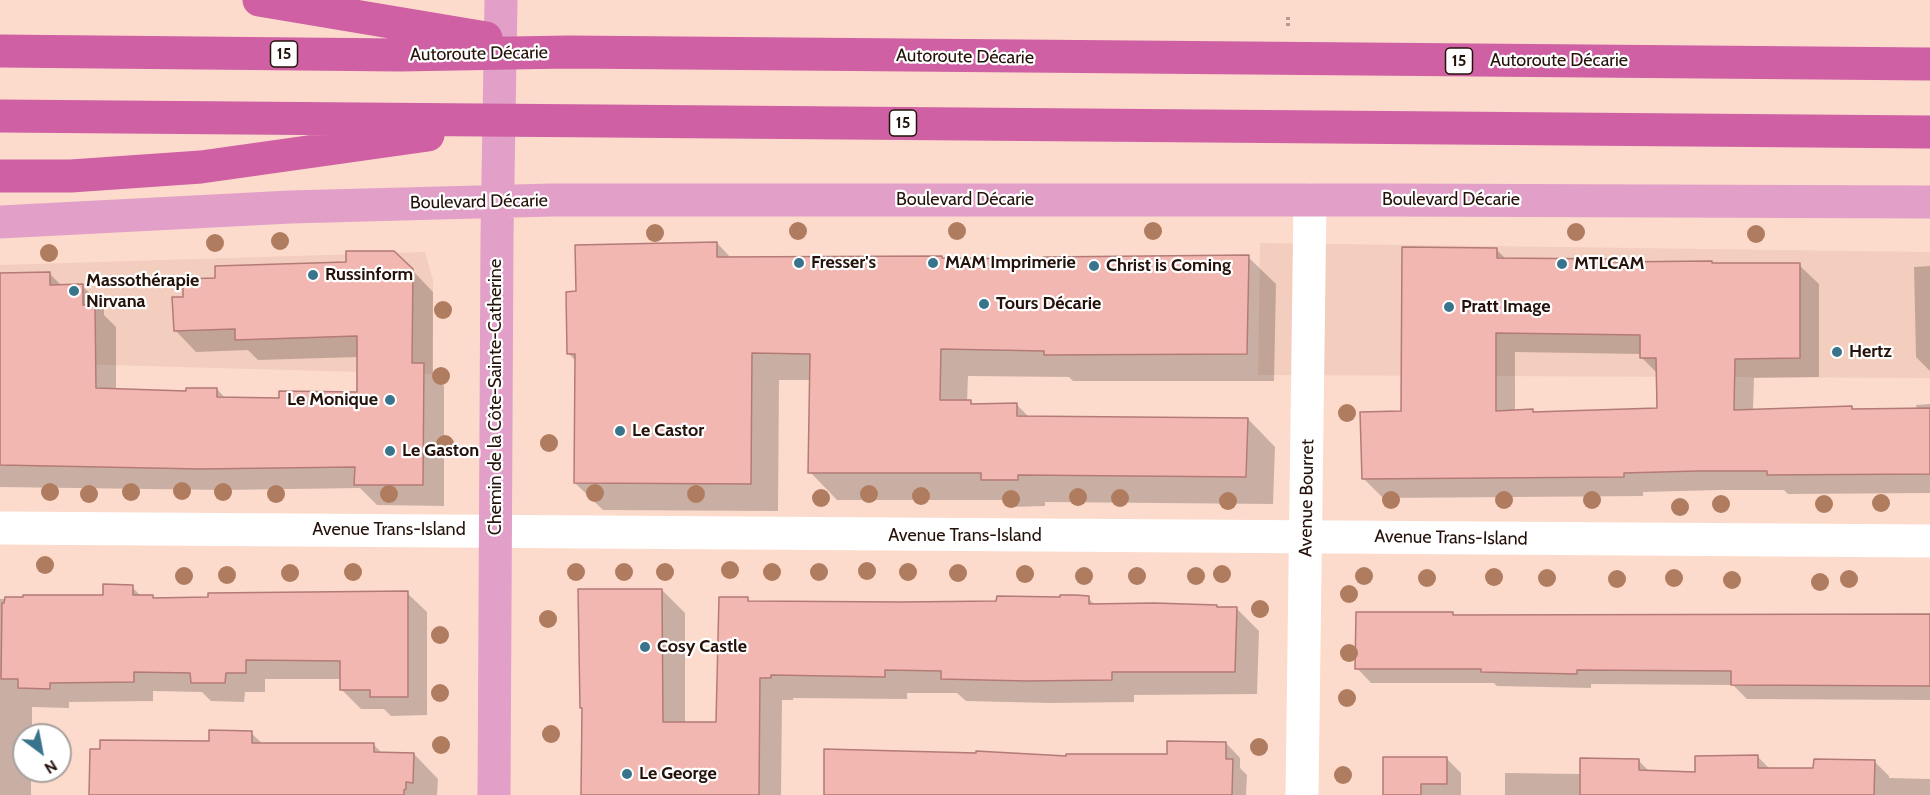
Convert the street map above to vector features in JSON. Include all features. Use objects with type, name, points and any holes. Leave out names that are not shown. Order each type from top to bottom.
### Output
[{"type":"highway","points":[[259,0],[568,52]]},
{"type":"highway","name":"Autoroute Décarie","points":[[0,51],[400,55],[568,52],[1930,64]]},
{"type":"highway","name":"15","points":[[0,116],[1930,132]]},
{"type":"highway","points":[[0,177],[71,176],[201,167],[544,119]]},
{"type":"main road","name":"Chemin de la Côte-Sainte-Catherine","points":[[494,795],[501,0]]},
{"type":"main road","name":"Boulevard Décarie","points":[[0,222],[290,207],[498,187],[1310,200],[1930,202]]},
{"type":"street","name":"Avenue Bourret","points":[[1302,795],[1310,200]]},
{"type":"street","name":"Avenue Trans-Island","points":[[0,528],[1930,542]]},
{"type":"shaded area","points":[[1260,243],[1930,252],[1930,378],[1258,375]]},
{"type":"shaded area","points":[[425,252],[433,280],[432,374],[0,362],[0,265]]},
{"type":"building","points":[[717,242],[717,257],[942,256],[942,258],[1043,259],[1043,257],[1249,255],[1247,354],[1044,355],[1044,351],[941,349],[940,400],[971,400],[971,404],[1017,403],[1017,416],[1248,418],[1246,477],[1018,475],[1018,480],[981,480],[981,473],[808,473],[810,354],[752,353],[751,484],[574,483],[575,354],[567,354],[566,292],[576,291],[575,245]]},
{"type":"building","points":[[1402,247],[1497,248],[1497,258],[1613,259],[1613,262],[1800,263],[1800,358],[1735,359],[1734,410],[1852,406],[1852,409],[1930,408],[1930,474],[1767,475],[1767,471],[1698,471],[1624,473],[1624,477],[1362,479],[1360,412],[1401,411]],"holes":[[[1496,333],[1640,335],[1640,358],[1656,358],[1657,408],[1496,411]]]},
{"type":"building","points":[[346,251],[394,251],[413,269],[412,363],[424,363],[423,485],[354,485],[355,467],[200,469],[0,465],[0,273],[50,272],[50,285],[83,284],[83,305],[95,305],[96,388],[186,391],[186,388],[217,388],[217,397],[279,398],[279,391],[357,392],[357,336],[235,340],[235,329],[174,331],[172,297],[183,297],[183,279],[215,278],[215,266],[346,262]]},
{"type":"building","points":[[103,584],[133,585],[133,595],[153,595],[153,598],[208,597],[208,593],[408,591],[408,697],[370,697],[370,690],[340,690],[340,661],[246,660],[246,673],[226,673],[225,683],[191,683],[190,673],[134,672],[134,682],[50,683],[50,689],[18,688],[18,679],[1,679],[2,603],[5,597],[103,595]]},
{"type":"building","points":[[578,589],[662,589],[663,722],[716,722],[719,597],[748,597],[748,601],[901,602],[996,601],[997,596],[1076,595],[1089,596],[1089,604],[1154,603],[1237,607],[1235,672],[1112,672],[1112,680],[1026,681],[941,679],[941,671],[885,670],[885,677],[771,675],[771,678],[760,678],[759,795],[581,795],[582,708],[580,708]]},
{"type":"building","points":[[1356,612],[1453,612],[1453,615],[1930,614],[1930,686],[1731,685],[1731,671],[1577,670],[1577,674],[1481,672],[1481,669],[1355,669]]},
{"type":"building","points":[[209,730],[252,731],[252,743],[374,743],[374,752],[414,753],[413,783],[406,782],[404,795],[89,795],[90,749],[100,749],[100,740],[209,741]]},
{"type":"building","points":[[1167,741],[1226,742],[1226,759],[1233,759],[1232,795],[824,795],[824,749],[976,753],[976,751],[1066,756],[1066,754],[1167,754]]},
{"type":"building","points":[[1758,755],[1758,768],[1813,768],[1814,759],[1875,760],[1874,795],[1580,795],[1580,758],[1639,759],[1639,770],[1695,772],[1695,756]]},
{"type":"building","points":[[1383,757],[1447,757],[1447,784],[1421,784],[1421,795],[1383,795]]},
{"type":"place","name":"Fresser's","points":[[799,263]]},
{"type":"place","name":"MAM Imprimerie","points":[[933,263]]},
{"type":"place","name":"MTLCAM","points":[[1562,264]]},
{"type":"place","name":"Christ is Coming","points":[[1094,266]]},
{"type":"place","name":"Russinform","points":[[313,275]]},
{"type":"place","name":"Massothérapie Nirvana","points":[[74,291]]},
{"type":"place","name":"Tours Décarie","points":[[984,304]]},
{"type":"place","name":"Pratt Image","points":[[1449,307]]},
{"type":"place","name":"Hertz","points":[[1837,352]]},
{"type":"place","name":"Le Monique","points":[[390,400]]},
{"type":"place","name":"Le Castor","points":[[620,431]]},
{"type":"place","name":"Le Gaston","points":[[390,451]]},
{"type":"place","name":"Cosy Castle","points":[[645,647]]},
{"type":"place","name":"Le George","points":[[627,774]]}]
